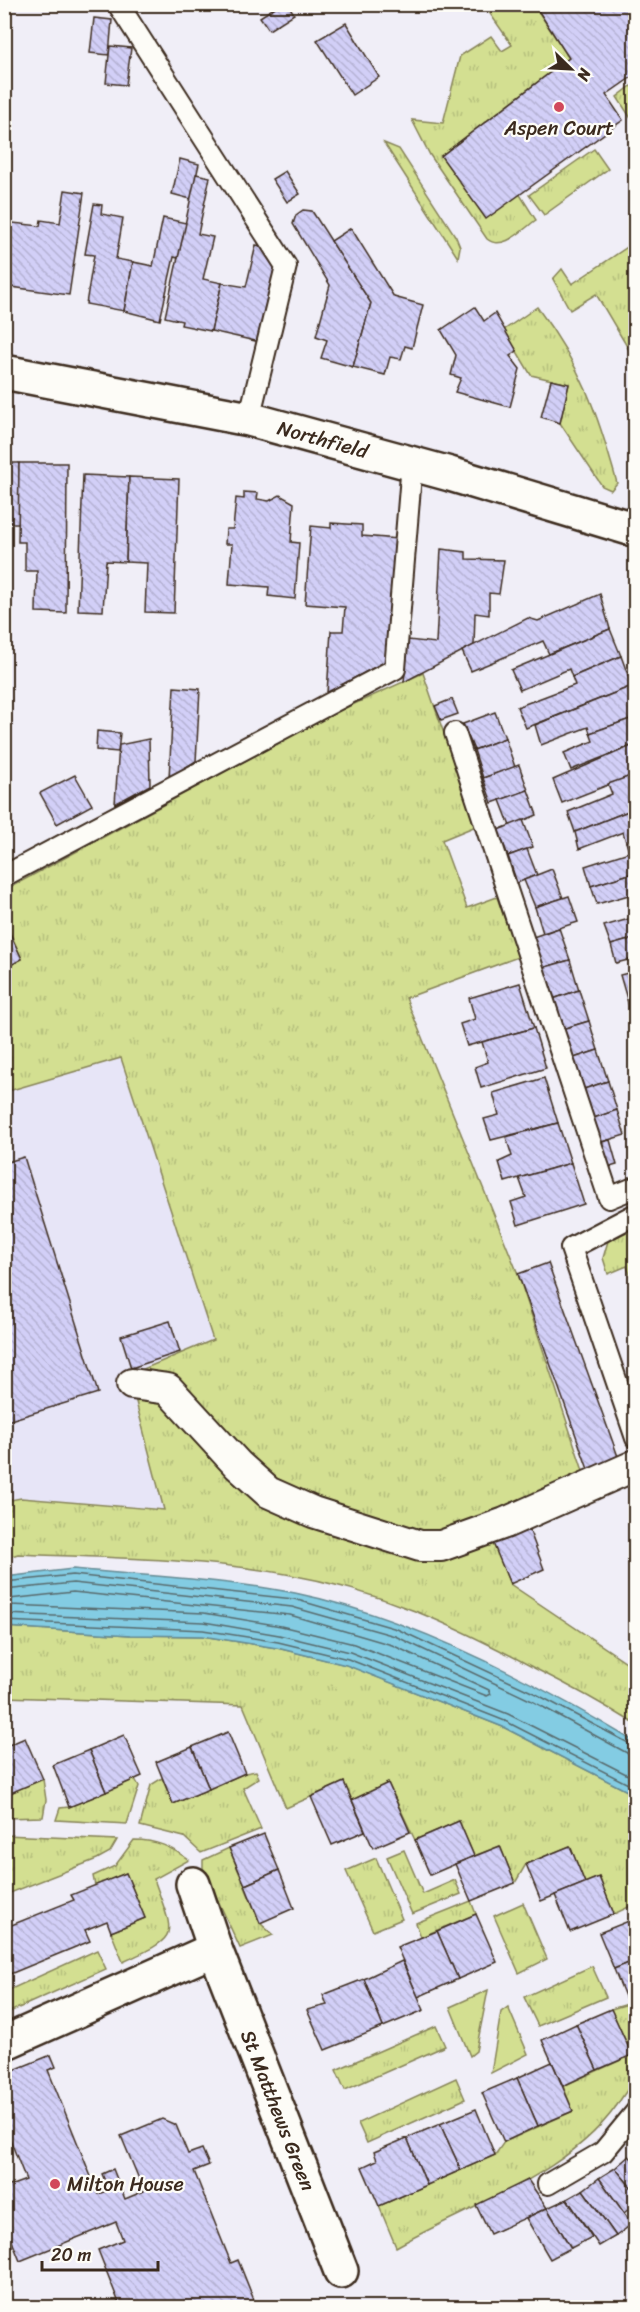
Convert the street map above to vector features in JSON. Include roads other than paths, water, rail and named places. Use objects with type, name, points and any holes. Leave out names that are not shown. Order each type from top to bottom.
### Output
[{"type":"street","name":"Northfield","points":[[4,372],[249,419],[412,463],[636,530]]},
{"type":"street","points":[[132,1384],[168,1389],[238,1465],[268,1492],[313,1512],[420,1546],[441,1546],[505,1523],[636,1465]]},
{"type":"street","name":"St Matthews Green","points":[[192,1884],[215,1949],[341,2271]]},
{"type":"street","points":[[4,2043],[215,1949]]},
{"type":"lane","points":[[118,4],[286,266],[249,419]]},
{"type":"lane","points":[[4,876],[395,669],[412,463]]},
{"type":"lane","points":[[455,733],[609,1198],[636,1187]]},
{"type":"lane","points":[[636,1214],[571,1248],[636,1438]]},
{"type":"lane","points":[[548,2184],[603,2152],[636,2112]]},
{"type":"water","points":[[73,1569],[212,1581],[295,1593],[382,1618],[426,1635],[514,1675],[635,1742],[635,1795],[503,1727],[346,1665],[277,1648],[202,1636],[130,1635],[5,1627],[5,1577]]},
{"type":"place","name":"Aspen Court","points":[[559,107]]},
{"type":"place","name":"Milton House","points":[[55,2184]]}]
